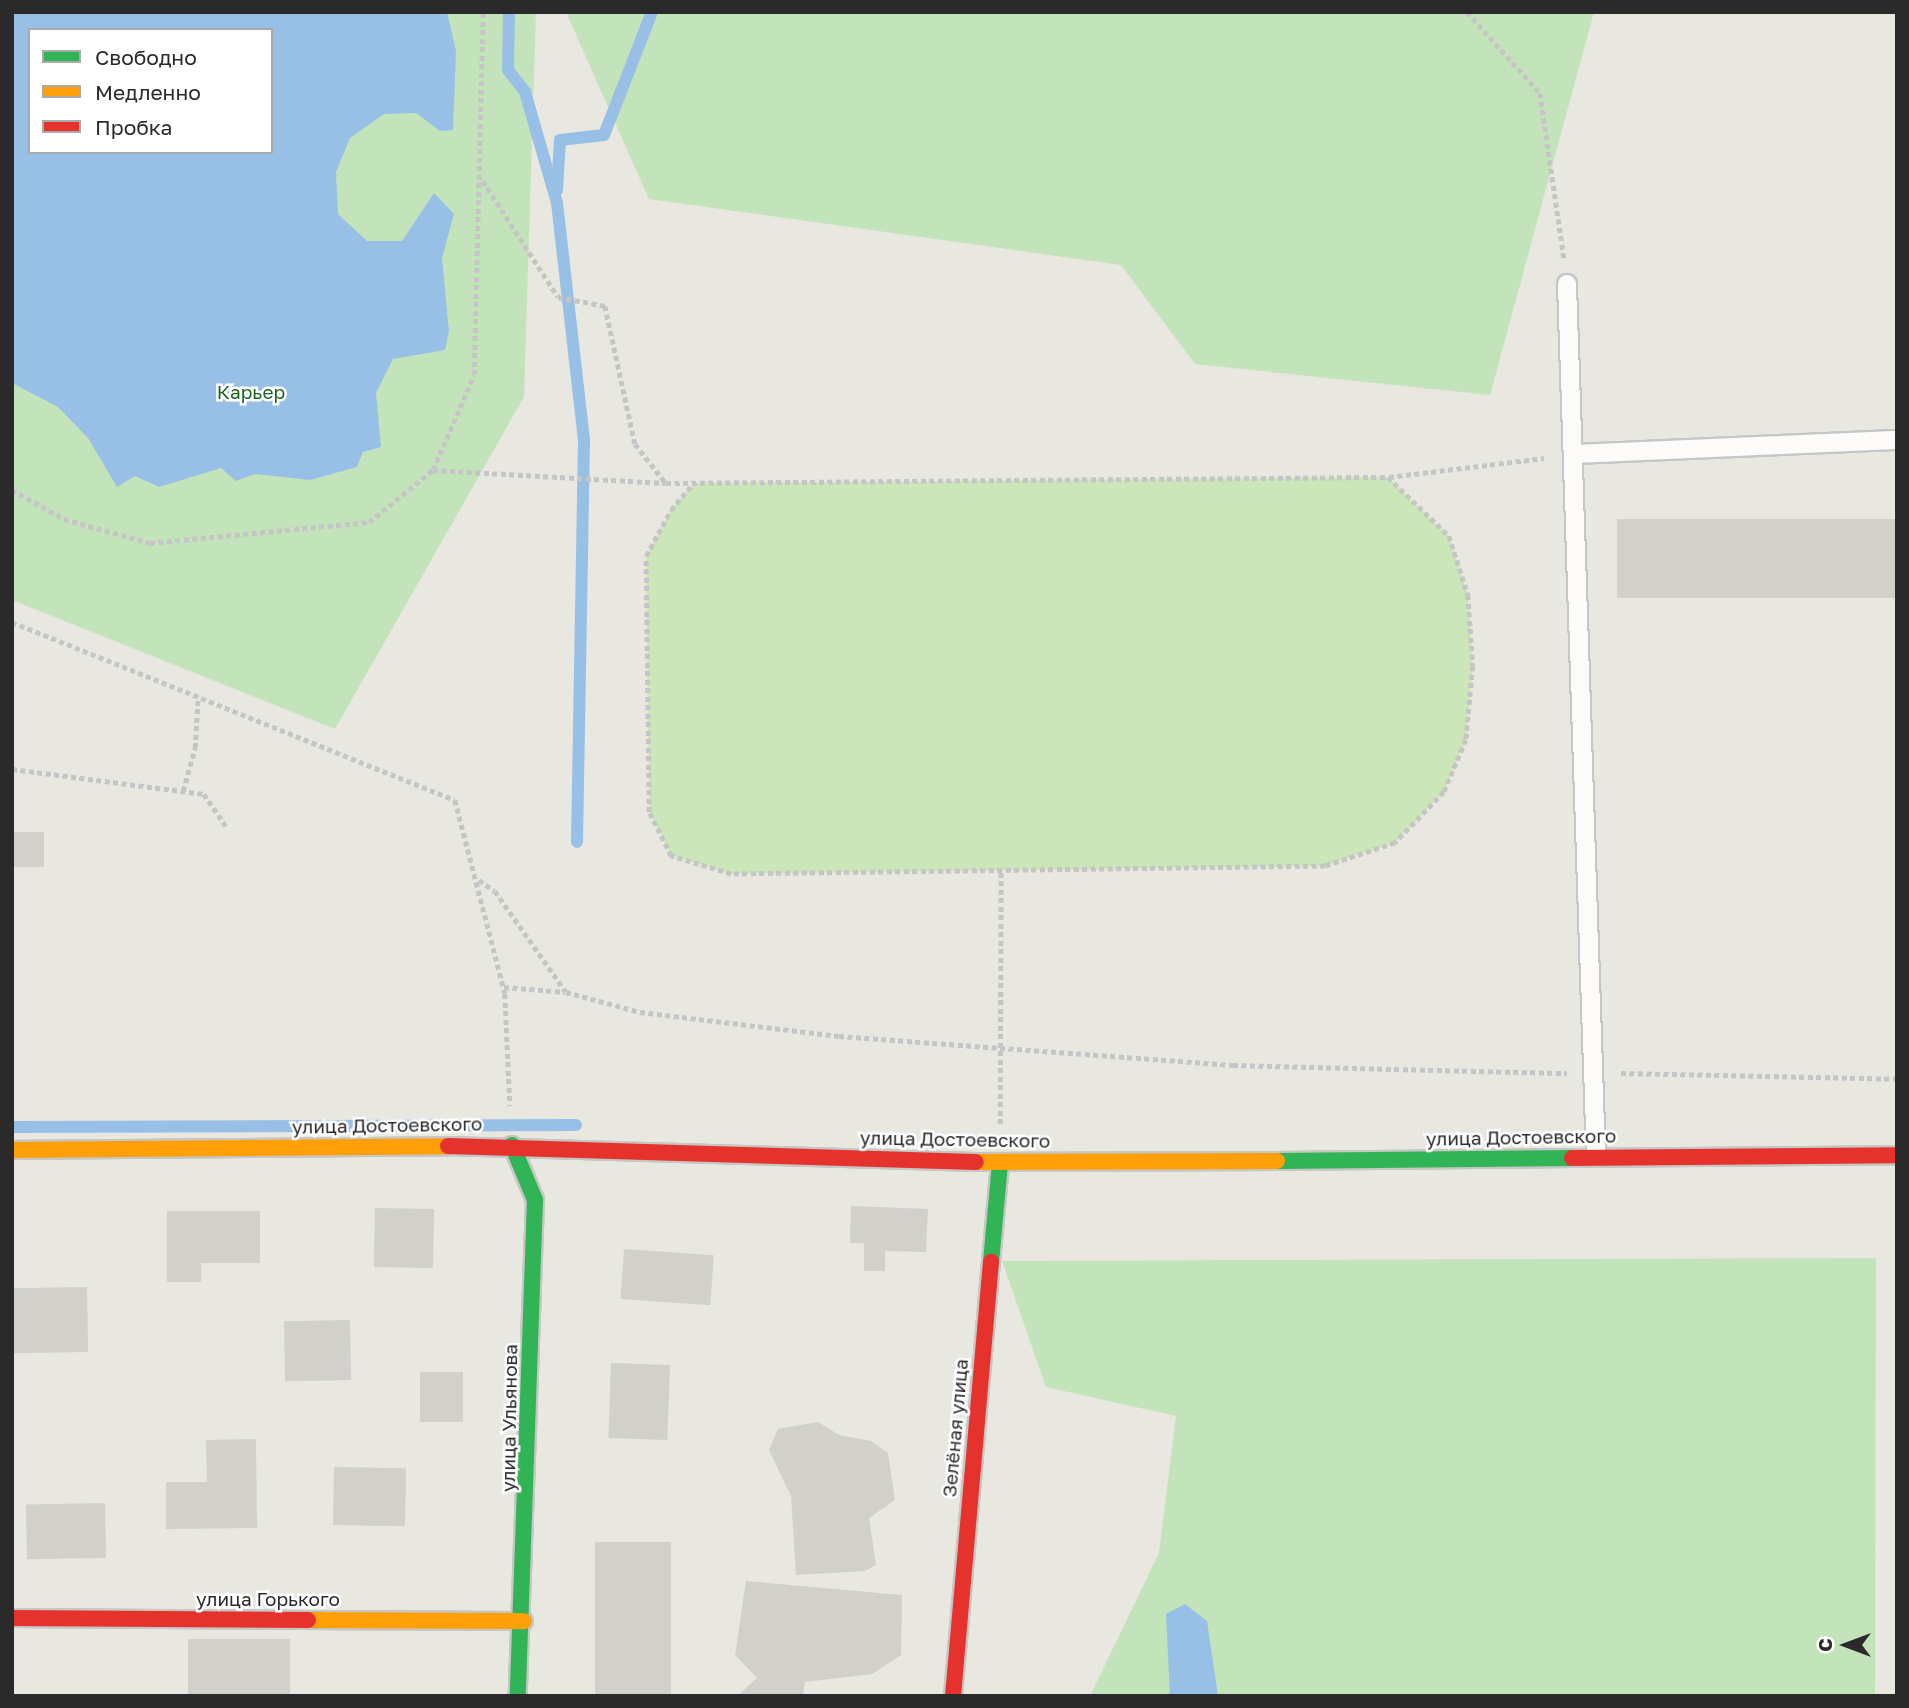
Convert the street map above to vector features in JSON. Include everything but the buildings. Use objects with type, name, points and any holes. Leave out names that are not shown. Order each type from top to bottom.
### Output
[{"type":"street","name":"улица Достоевского","points":[[12,1150],[512,1145],[1000,1163],[1897,1155]]},
{"type":"street","name":"улица Ульянова","points":[[512,1145],[535,1200],[524,1621],[518,1696]]},
{"type":"street","name":"Зелёная улица","points":[[953,1696],[1000,1163]]},
{"type":"street","name":"улица Горького","points":[[12,1618],[524,1621]]},
{"type":"lane","points":[[1567,284],[1596,1157]]},
{"type":"lane","points":[[1573,454],[1897,440]]},
{"type":"path","points":[[12,490],[64,519],[150,543],[369,522],[432,470],[474,375],[481,179],[482,12]]},
{"type":"path","points":[[1467,12],[1541,93],[1567,284]]},
{"type":"path","points":[[481,179],[558,297],[605,306],[635,444],[666,483]]},
{"type":"path","points":[[432,470],[666,483],[1388,477],[1573,454]]},
{"type":"path","points":[[694,483],[671,510],[646,556],[648,801],[671,856],[731,874],[1325,866],[1395,843],[1444,792],[1466,740],[1473,666],[1468,596],[1449,536],[1388,477]]},
{"type":"path","points":[[12,622],[455,800],[479,880],[504,987],[511,1114]]},
{"type":"path","points":[[183,791],[195,748],[198,696]]},
{"type":"path","points":[[12,769],[204,794],[228,829]]},
{"type":"path","points":[[1000,1163],[1001,870]]},
{"type":"path","points":[[479,880],[495,891],[566,992]]},
{"type":"path","points":[[504,987],[566,992],[640,1012],[747,1027],[1233,1065],[1897,1079]]},
{"type":"green space","name":"Карьер","points":[[12,12],[536,12],[524,397],[335,729],[12,600]]},
{"type":"green space","points":[[566,12],[1594,12],[1490,395],[1195,364],[1121,265],[649,199]]},
{"type":"green space","points":[[1388,477],[1449,536],[1468,595],[1473,666],[1466,740],[1444,792],[1395,843],[1325,866],[731,874],[671,856],[649,812],[646,556],[671,510],[694,483]]},
{"type":"green space","points":[[1876,1258],[1875,1696],[1090,1696],[1159,1553],[1176,1416],[1046,1387],[1002,1261]]},
{"type":"water","points":[[12,12],[447,12],[456,51],[453,130],[440,131],[416,113],[384,114],[350,138],[336,172],[338,214],[367,241],[402,241],[434,193],[454,214],[442,258],[449,331],[445,350],[393,359],[376,393],[381,447],[363,452],[357,467],[310,480],[255,474],[236,481],[221,468],[159,487],[135,476],[117,487],[88,438],[58,407],[12,383]]},
{"type":"water","points":[[1185,1604],[1207,1621],[1218,1696],[1170,1696],[1166,1614]]},
{"type":"waterway","points":[[509,12],[508,70],[525,92],[557,203],[584,440],[577,842]]},
{"type":"waterway","points":[[557,190],[560,140],[604,135],[652,12]]},
{"type":"waterway","points":[[12,1127],[576,1125]]},
{"type":"traffic: fast","points":[[512,1145],[535,1200],[518,1696]]},
{"type":"traffic: fast","points":[[1277,1161],[1572,1158]]},
{"type":"traffic: fast","points":[[991,1262],[1000,1163]]},
{"type":"traffic: slow","points":[[12,1150],[448,1146]]},
{"type":"traffic: slow","points":[[976,1162],[1277,1161]]},
{"type":"traffic: slow","points":[[308,1620],[524,1621]]},
{"type":"traffic: jam","points":[[448,1146],[976,1162]]},
{"type":"traffic: jam","points":[[1572,1158],[1897,1155]]},
{"type":"traffic: jam","points":[[953,1696],[991,1262]]},
{"type":"traffic: jam","points":[[12,1618],[308,1620]]}]
